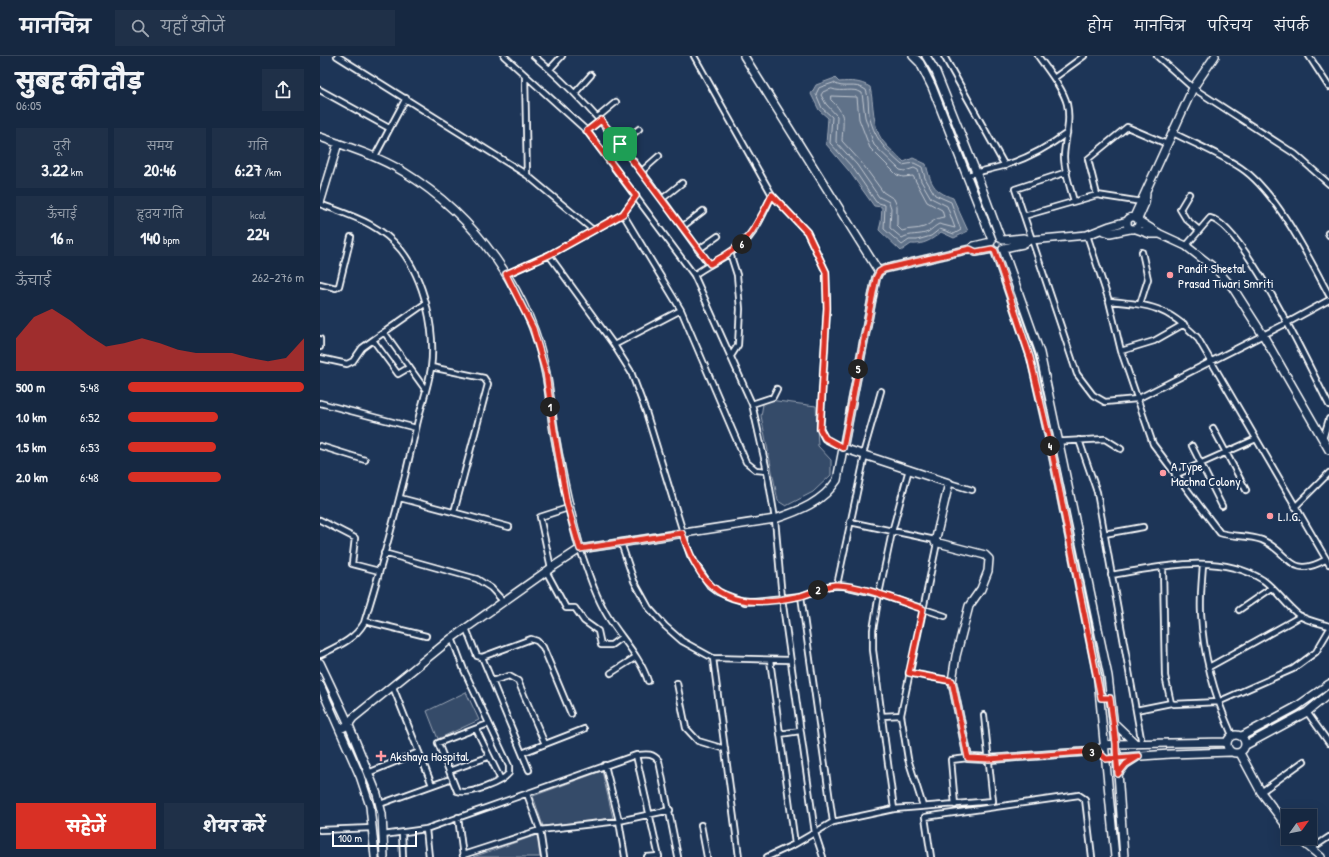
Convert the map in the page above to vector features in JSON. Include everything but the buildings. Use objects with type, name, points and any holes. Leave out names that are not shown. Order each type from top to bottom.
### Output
[{"type":"main road","points":[[744,56],[879,272]]},
{"type":"main road","points":[[913,56],[920,63],[932,87],[992,246],[1030,357],[1050,442],[1101,698],[1115,857]]},
{"type":"main road","points":[[926,56],[936,72],[1002,239],[1014,282],[1040,353],[1099,633],[1110,698],[1116,744],[1124,857]]},
{"type":"main road","points":[[992,246],[1002,239],[1023,238],[1031,240],[1087,235],[1101,230],[1110,233],[1134,223],[1193,88],[1215,56]]},
{"type":"main road","points":[[320,137],[375,156],[422,183],[445,203],[476,235],[506,274],[533,328],[546,373],[554,430],[568,508],[580,549]]},
{"type":"main road","points":[[320,204],[338,143]]},
{"type":"main road","points":[[1134,223],[1186,246],[1217,270],[1233,288],[1263,335],[1329,450]]},
{"type":"main road","points":[[338,726],[349,720],[393,687],[452,638],[549,569],[580,549],[775,519],[798,511],[828,492],[837,480],[876,278],[879,272],[884,269],[970,249],[974,246],[1004,248],[1024,244],[1031,240]]},
{"type":"main road","points":[[1006,285],[1014,282]]},
{"type":"main road","points":[[843,448],[949,482],[936,542],[985,555],[990,562],[981,589],[969,606],[956,656],[952,681],[968,758],[989,759],[1098,751],[1105,745],[1116,744],[1227,742]]},
{"type":"main road","points":[[1089,635],[1099,633]]},
{"type":"main road","points":[[320,663],[349,720],[380,804],[384,857]]},
{"type":"main road","points":[[1231,752],[1227,748],[1227,742],[1232,735],[1242,736],[1296,707],[1329,684]]},
{"type":"main road","points":[[320,685],[370,806],[375,857]]},
{"type":"main road","points":[[1240,753],[1246,745],[1307,712],[1329,694]]},
{"type":"main road","points":[[1101,698],[1110,698]]},
{"type":"main road","points":[[1113,722],[1139,744]]},
{"type":"main road","points":[[1242,736],[1246,745]]},
{"type":"main road","points":[[1098,751],[1106,759]]},
{"type":"main road","points":[[1106,759],[1139,756],[1231,752],[1240,753]]},
{"type":"main road","points":[[1240,753],[1261,792],[1281,819]]},
{"type":"main road","points":[[1118,774],[1126,764],[1139,756]]},
{"type":"main road","points":[[1306,845],[1321,857]]},
{"type":"street","points":[[337,56],[527,175],[594,230]]},
{"type":"street","points":[[504,56],[587,131],[694,275],[752,404],[767,471],[775,519],[782,598],[800,731],[815,833],[823,857]]},
{"type":"street","points":[[534,56],[550,69],[600,119],[642,171],[698,250],[710,264]]},
{"type":"street","points":[[550,69],[562,56]]},
{"type":"street","points":[[694,56],[772,195],[807,232],[826,272],[827,308],[820,429],[825,438],[843,448]]},
{"type":"street","points":[[944,56],[1005,166]]},
{"type":"street","points":[[1038,56],[1054,78],[1067,102],[1069,124],[1064,158],[1074,201]]},
{"type":"street","points":[[1054,78],[1084,56]]},
{"type":"street","points":[[1157,56],[1193,88],[1295,154],[1329,184]]},
{"type":"street","points":[[1309,56],[1329,87]]},
{"type":"street","points":[[525,75],[527,175]]},
{"type":"street","points":[[574,92],[592,75]]},
{"type":"street","points":[[320,90],[389,128]]},
{"type":"street","points":[[375,156],[406,98]]},
{"type":"street","points":[[587,131],[616,102]]},
{"type":"street","points":[[1098,195],[1088,159],[1127,127],[1168,144]]},
{"type":"street","points":[[620,144],[638,129]]},
{"type":"street","points":[[966,176],[976,172],[1005,166],[1049,146],[1067,133]]},
{"type":"street","points":[[1173,133],[1241,168],[1256,181],[1271,198],[1299,240],[1329,295]]},
{"type":"street","points":[[642,171],[659,156]]},
{"type":"street","points":[[1067,172],[1015,189],[1077,374],[1082,383],[1093,396],[1105,402],[1137,399],[1329,300]]},
{"type":"street","points":[[662,199],[682,183]]},
{"type":"street","points":[[1188,194],[1180,209],[1186,219],[1199,230]]},
{"type":"street","points":[[694,275],[730,253],[746,241],[756,227],[772,195]]},
{"type":"street","points":[[1024,216],[1098,195],[1143,203]]},
{"type":"street","points":[[506,274],[549,255],[623,214],[636,196]]},
{"type":"street","points":[[320,204],[368,222],[389,238],[401,250],[413,268],[420,283],[426,303],[431,331],[431,367],[400,498],[365,621],[358,634],[345,643],[320,655]]},
{"type":"street","points":[[682,226],[703,211]]},
{"type":"street","points":[[623,214],[681,310],[746,462],[756,470],[767,471]]},
{"type":"street","points":[[1186,246],[1210,218],[1216,220],[1229,230],[1242,246],[1287,323],[1329,406]]},
{"type":"street","points":[[1087,235],[1109,301],[1121,351],[1153,444],[1175,475],[1220,533],[1241,535],[1261,540],[1300,568],[1328,563],[1197,337],[1184,324],[1162,310],[1140,304],[1109,301]]},
{"type":"street","points":[[698,250],[718,236]]},
{"type":"street","points":[[320,284],[336,288],[339,286],[351,237]]},
{"type":"street","points":[[1140,304],[1148,279],[1142,252]]},
{"type":"street","points":[[730,253],[737,275],[740,309],[738,344],[731,356]]},
{"type":"street","points":[[549,255],[614,344],[631,372],[640,393],[690,555],[710,586],[718,592],[745,602],[801,596],[837,585],[878,594],[945,616]]},
{"type":"street","points":[[320,358],[347,364],[351,363],[362,348],[426,303]]},
{"type":"street","points":[[614,344],[681,310]]},
{"type":"street","points":[[1121,351],[1154,341],[1184,324]]},
{"type":"street","points":[[384,332],[425,388]]},
{"type":"street","points":[[320,339],[320,347]]},
{"type":"street","points":[[373,340],[398,374],[410,367]]},
{"type":"street","points":[[431,367],[484,378],[488,384],[454,512]]},
{"type":"street","points":[[752,404],[773,397],[777,389]]},
{"type":"street","points":[[837,585],[864,455],[881,391]]},
{"type":"street","points":[[320,403],[416,428]]},
{"type":"street","points":[[1323,438],[1329,419]]},
{"type":"street","points":[[1213,428],[1246,490]]},
{"type":"street","points":[[1050,442],[1105,439],[1121,449]]},
{"type":"street","points":[[1175,475],[1256,439]]},
{"type":"street","points":[[1079,440],[1097,492],[1136,710],[1139,744]]},
{"type":"street","points":[[320,446],[365,460]]},
{"type":"street","points":[[1192,446],[1222,506]]},
{"type":"street","points":[[894,810],[872,637],[878,594],[892,532],[909,469]]},
{"type":"street","points":[[1295,507],[1329,473]]},
{"type":"street","points":[[949,482],[972,490]]},
{"type":"street","points":[[400,498],[509,526]]},
{"type":"street","points":[[568,508],[540,517],[549,569],[566,608],[575,608],[584,621],[594,626],[599,633],[601,645],[611,645],[622,637]]},
{"type":"street","points":[[320,520],[355,538],[352,564],[379,571]]},
{"type":"street","points":[[850,522],[936,542],[901,715],[908,759],[923,806]]},
{"type":"street","points":[[1104,534],[1143,527]]},
{"type":"street","points":[[621,543],[634,581],[649,608],[665,626],[682,641],[712,658],[790,660]]},
{"type":"street","points":[[580,549],[598,598],[636,657],[648,681]]},
{"type":"street","points":[[384,553],[477,579],[491,588],[503,602]]},
{"type":"street","points":[[1111,575],[1163,567],[1203,564],[1237,567],[1263,581],[1301,616],[1329,626]]},
{"type":"street","points":[[1203,564],[1200,613],[1208,668],[1218,702],[1232,735]]},
{"type":"street","points":[[1163,567],[1165,676],[1171,703]]},
{"type":"street","points":[[1239,610],[1271,588]]},
{"type":"street","points":[[801,596],[833,822]]},
{"type":"street","points":[[1208,668],[1301,616]]},
{"type":"street","points":[[365,621],[426,636]]},
{"type":"street","points":[[466,628],[477,656],[482,657],[531,640],[537,641],[543,647],[571,714]]},
{"type":"street","points":[[1136,710],[1171,703],[1177,706],[1218,702],[1293,669],[1316,652],[1329,630]]},
{"type":"street","points":[[452,638],[464,670],[488,724],[509,766],[509,773],[501,780],[472,791],[457,791],[438,743],[488,724]]},
{"type":"street","points":[[482,657],[529,770]]},
{"type":"street","points":[[611,673],[636,657]]},
{"type":"street","points":[[712,658],[739,857]]},
{"type":"street","points":[[770,660],[795,844]]},
{"type":"street","points":[[909,673],[952,681]]},
{"type":"street","points":[[492,681],[509,676],[518,681],[544,744]]},
{"type":"street","points":[[677,683],[686,728],[698,741],[725,749]]},
{"type":"street","points":[[393,687],[432,785]]},
{"type":"street","points":[[1307,712],[1329,743]]},
{"type":"street","points":[[767,857],[795,844],[833,822],[923,806],[955,805],[993,801],[984,714]]},
{"type":"street","points":[[882,716],[901,715]]},
{"type":"street","points":[[476,729],[488,757],[501,780]]},
{"type":"street","points":[[522,752],[584,729]]},
{"type":"street","points":[[780,734],[800,731]]},
{"type":"street","points":[[368,773],[419,752]]},
{"type":"street","points":[[383,835],[426,829],[605,765],[637,755],[650,754],[655,756],[659,761],[670,810],[678,857]]},
{"type":"street","points":[[637,755],[659,856],[647,857]]},
{"type":"street","points":[[449,771],[488,757]]},
{"type":"street","points":[[955,805],[951,760],[968,758]]},
{"type":"street","points":[[1261,792],[1304,761]]},
{"type":"street","points":[[605,765],[619,820],[625,857]]},
{"type":"street","points":[[380,804],[446,780]]},
{"type":"street","points":[[527,794],[540,830],[544,857]]},
{"type":"street","points":[[932,857],[925,817],[1079,795],[1085,799],[1092,857]]},
{"type":"street","points":[[458,817],[463,856],[540,830],[619,820],[670,810]]},
{"type":"street","points":[[701,825],[707,857]]},
{"type":"street","points":[[320,830],[373,828]]},
{"type":"street","points":[[426,829],[429,857]]},
{"type":"street","points":[[402,833],[403,857]]},
{"type":"street","points":[[1311,849],[1329,837]]},
{"type":"shaded area","points":[[769,400],[816,406],[818,446],[831,460],[831,475],[813,492],[786,506],[778,501],[761,416],[763,404]]},
{"type":"shaded area","points":[[466,692],[479,720],[438,739],[427,711]]},
{"type":"shaded area","points":[[602,771],[613,818],[543,826],[533,796]]},
{"type":"shaded area","points":[[537,835],[540,857],[473,857]]},
{"type":"water","points":[[835,78],[839,82],[855,82],[870,87],[876,128],[882,140],[904,162],[913,158],[926,164],[931,182],[941,193],[953,198],[968,231],[954,238],[941,232],[927,241],[919,244],[911,244],[901,251],[879,230],[882,207],[874,206],[849,171],[826,144],[828,118],[819,110],[811,94],[816,85]]},
{"type":"place","name":"Pandit Sheetal Prasad Tiwari Smriti","points":[[1170,275]]},
{"type":"place","name":"A Type Machna Colony","points":[[1163,473]]},
{"type":"place","name":"L.I.G.","points":[[1270,516]]},
{"type":"place","name":"Akshaya Hospital","points":[[381,756]]},
{"type":"route","points":[[620,144],[601,120],[587,131],[636,196],[623,214],[549,255],[506,274],[520,299],[533,328],[546,373],[567,504],[580,549],[682,533],[690,555],[703,577],[710,586],[718,592],[731,598],[745,602],[801,596],[829,586],[837,585],[878,594],[923,609],[909,673],[952,681],[967,757],[969,760],[1098,751],[1106,759],[1116,758],[1139,756],[1126,764],[1118,774],[1116,758],[1116,744],[1110,698],[1101,698],[1050,442],[1030,357],[995,251],[992,249],[976,252],[970,249],[884,269],[879,272],[876,278],[843,448],[825,438],[820,429],[825,356],[827,280],[823,263],[807,232],[772,195],[756,227],[746,241],[728,255],[710,264],[698,250],[642,171],[620,144]]}]
